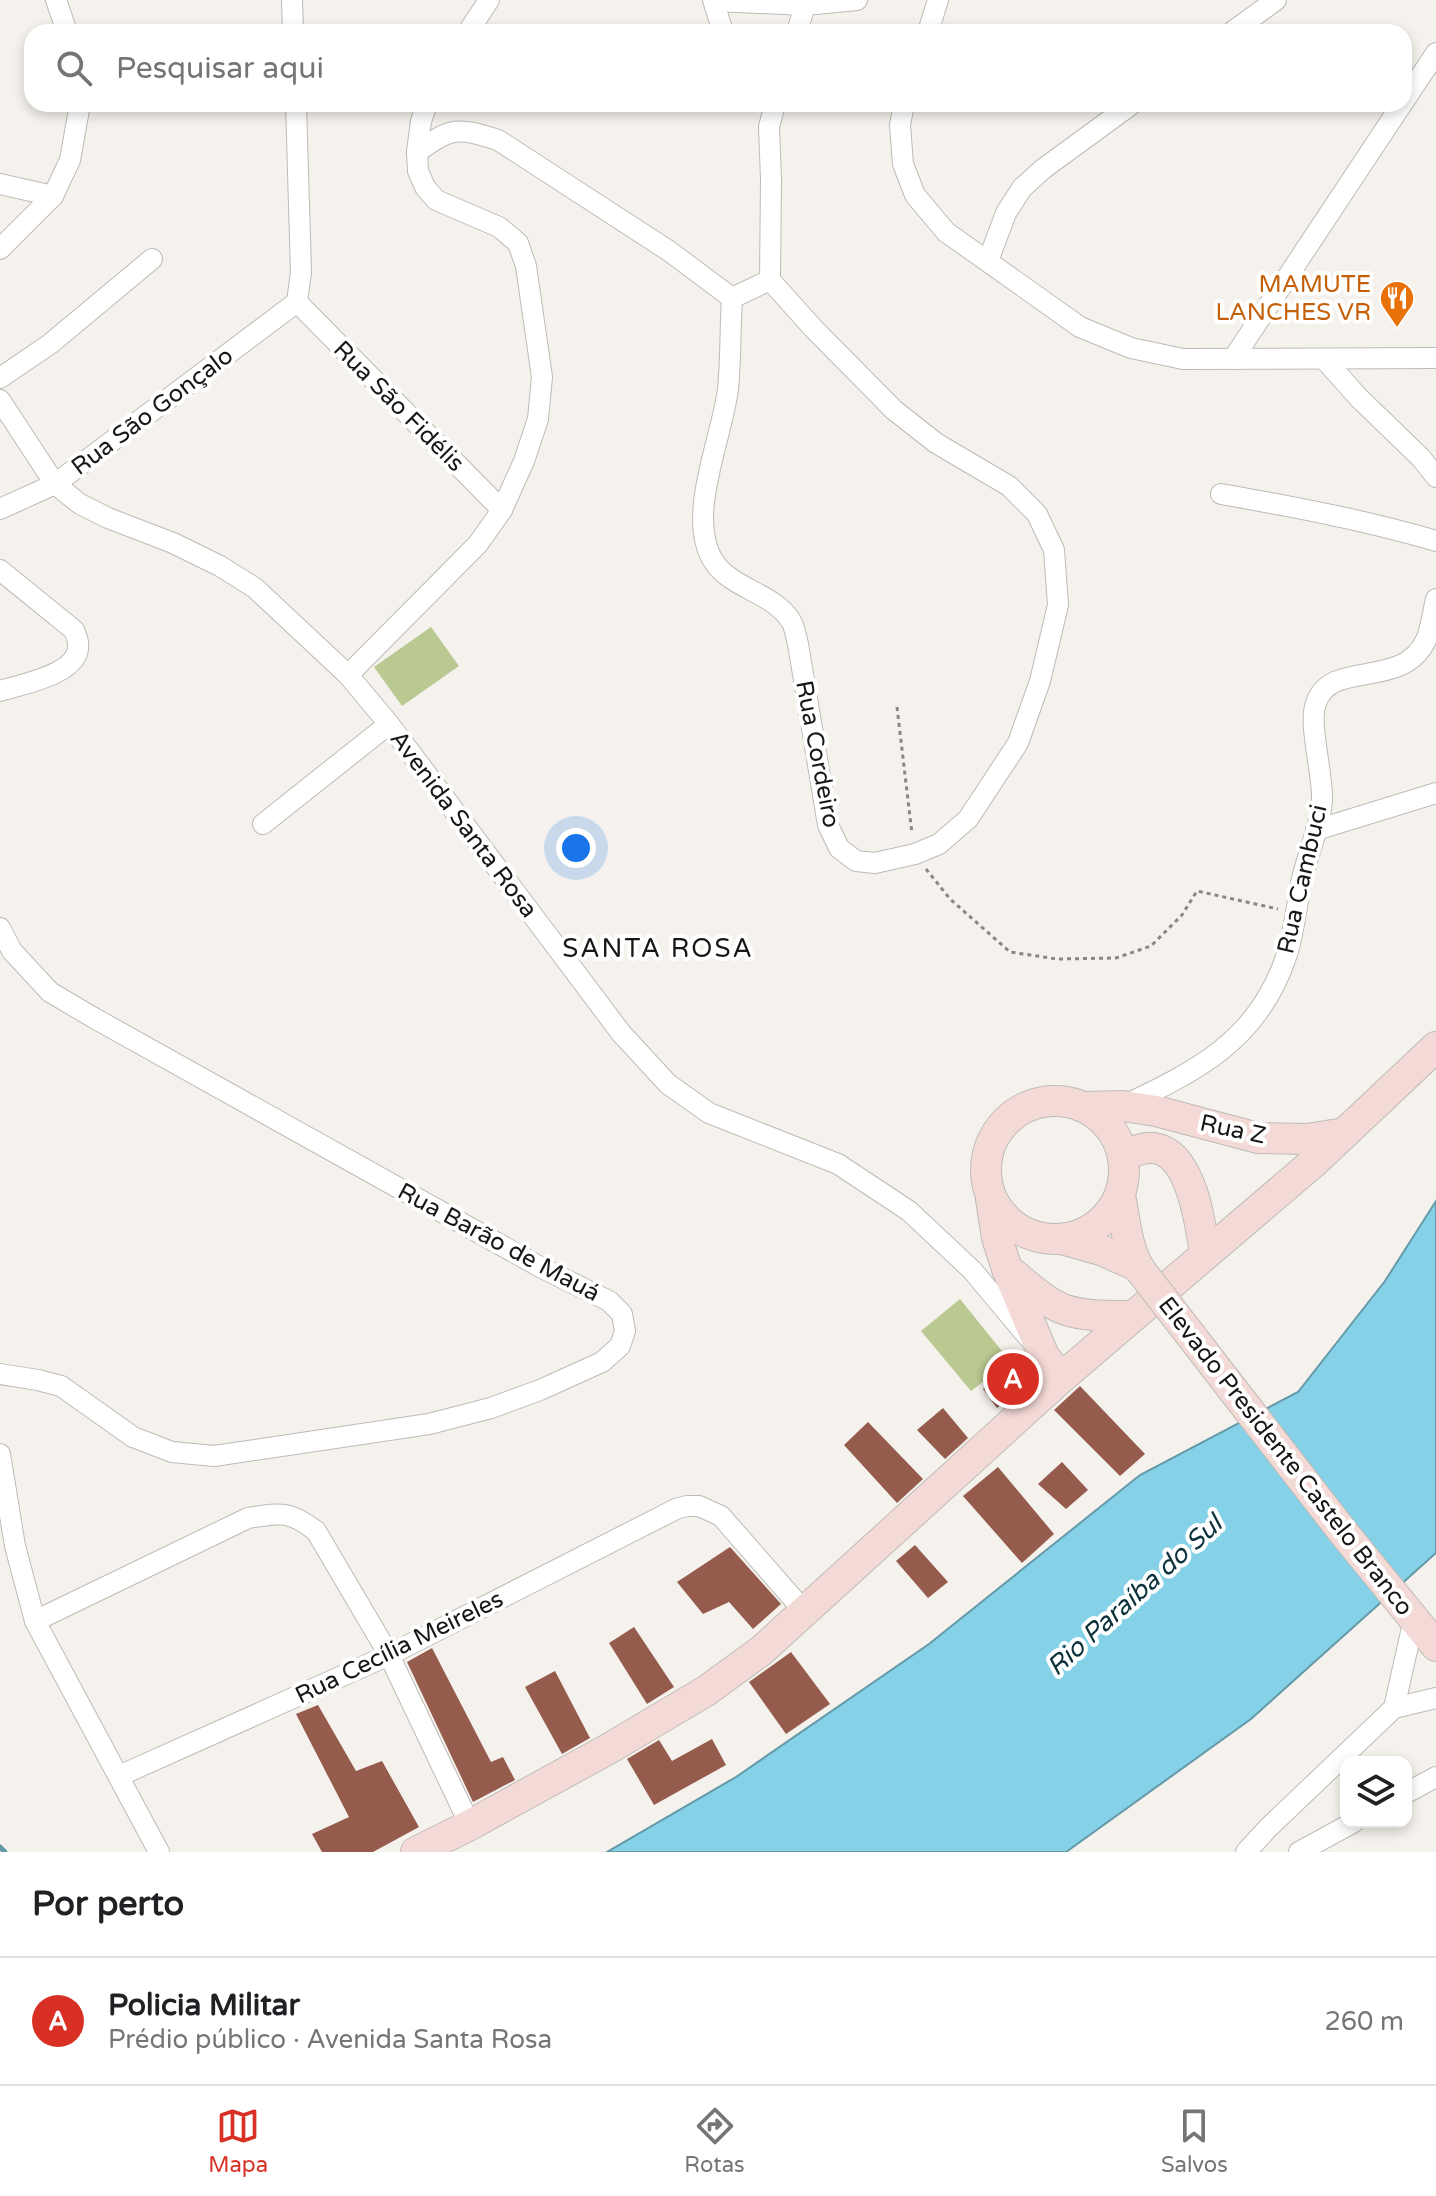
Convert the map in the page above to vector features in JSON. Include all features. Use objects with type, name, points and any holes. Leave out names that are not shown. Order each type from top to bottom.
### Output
[{"type":"main road","points":[[416,1852],[610,1748],[706,1691],[761,1651],[1052,1367],[1133,1316],[1286,1186],[1436,1047]]},
{"type":"main road","points":[[1052,1367],[1007,1269],[997,1238],[985,1172],[988,1149],[999,1129],[1016,1112],[1037,1103],[1060,1101],[1083,1107],[1109,1126],[1123,1155],[1125,1175],[1120,1195],[1111,1212],[1081,1235],[1062,1239]]},
{"type":"main road","name":"Rua Z","points":[[1083,1107],[1123,1106],[1156,1111],[1258,1138],[1307,1139],[1345,1133]]},
{"type":"main road","points":[[1258,1138],[1281,1160],[1286,1186]]},
{"type":"main road","points":[[1123,1155],[1156,1148],[1167,1153],[1181,1170],[1193,1194],[1205,1255]]},
{"type":"main road","points":[[990,1195],[1001,1214],[1019,1229],[1039,1238],[1062,1239],[1101,1250],[1139,1268]]},
{"type":"main road","points":[[1120,1195],[1129,1240],[1139,1268]]},
{"type":"main road","name":"Elevado Presidente Castelo Branco","points":[[1139,1268],[1343,1532],[1436,1646]]},
{"type":"main road","points":[[1007,1269],[1044,1299],[1064,1309],[1091,1315],[1133,1316]]},
{"type":"street","points":[[56,0],[64,24]]},
{"type":"street","points":[[292,0],[293,24]]},
{"type":"street","points":[[473,24],[489,0]]},
{"type":"street","points":[[720,24],[713,1],[805,5],[857,0]]},
{"type":"street","points":[[930,24],[938,0]]},
{"type":"street","points":[[1243,24],[1276,0]]},
{"type":"street","points":[[799,24],[805,5]]},
{"type":"street","points":[[1412,89],[1436,53]]},
{"type":"street","points":[[0,249],[53,196],[70,160],[79,112]]},
{"type":"street","points":[[296,112],[301,272],[297,302]]},
{"type":"street","points":[[348,675],[478,544],[502,510],[524,461],[538,419],[542,377],[526,266],[518,243],[499,227],[436,200],[425,187],[418,171],[417,152],[424,112]]},
{"type":"street","points":[[761,112],[769,127]]},
{"type":"street","points":[[417,152],[453,130],[471,131],[498,140],[669,251],[732,298],[770,280],[769,127],[773,112]]},
{"type":"street","points":[[902,112],[900,125],[903,164],[915,195],[946,232],[1080,327],[1131,348],[1183,359],[1436,358]]},
{"type":"street","points":[[988,261],[1006,213],[1022,188],[1121,112]]},
{"type":"street","points":[[1233,359],[1396,112]]},
{"type":"street","points":[[0,184],[53,196]]},
{"type":"street","points":[[0,378],[50,344],[152,259]]},
{"type":"street","name":"Rua Cordeiro","points":[[732,298],[728,389],[702,519],[705,542],[715,563],[733,580],[779,608],[792,622],[828,825],[839,848],[856,861],[875,863],[915,854],[939,844],[968,819],[1018,743],[1040,681],[1058,605],[1054,550],[1037,514],[1009,486],[936,443],[894,410],[770,280]]},
{"type":"street","name":"Rua São Gonçalo","points":[[0,509],[55,484],[297,302]]},
{"type":"street","name":"Rua São Fidélis","points":[[297,302],[502,510]]},
{"type":"street","points":[[1325,360],[1436,477]]},
{"type":"street","points":[[0,400],[55,484]]},
{"type":"street","name":"Avenida Santa Rosa","points":[[55,484],[80,504],[173,543],[220,566],[255,588],[348,675],[389,724],[621,1033],[668,1084],[709,1113],[838,1164],[909,1211],[972,1270],[1052,1367]]},
{"type":"street","points":[[1221,494],[1334,514],[1436,541]]},
{"type":"street","points":[[0,570],[74,630],[78,643],[77,654],[69,666],[58,673],[0,691]]},
{"type":"street","name":"Rua Cambuci","points":[[1123,1106],[1180,1079],[1232,1043],[1264,1006],[1286,959],[1322,801],[1322,775],[1313,720],[1316,702],[1326,686],[1343,678],[1385,672],[1409,662],[1425,641],[1436,599]]},
{"type":"street","points":[[263,824],[389,724]]},
{"type":"street","points":[[1316,830],[1436,793]]},
{"type":"street","name":"Rua Barão de Mauá","points":[[0,928],[12,951],[50,992],[529,1261],[609,1301],[622,1314],[625,1331],[620,1346],[602,1362],[491,1408],[429,1424],[214,1456],[172,1452],[133,1437],[61,1386],[0,1374]]},
{"type":"street","points":[[0,1454],[15,1546],[35,1621],[159,1852]]},
{"type":"street","name":"Rua Cecília Meireles","points":[[119,1776],[389,1655],[687,1506],[699,1506],[721,1516],[804,1611]]},
{"type":"street","points":[[35,1621],[248,1518],[277,1513],[300,1518],[316,1531],[389,1655],[470,1825]]},
{"type":"street","points":[[1394,1708],[1414,1619]]},
{"type":"street","points":[[1246,1852],[1394,1708],[1436,1698]]},
{"type":"street","points":[[1412,1790],[1436,1777]]},
{"type":"street","points":[[1264,1852],[1268,1828]]},
{"type":"street","points":[[1299,1852],[1343,1828]]},
{"type":"path","points":[[897,707],[915,854],[950,899],[1010,952],[1057,959],[1116,958],[1151,946],[1182,915],[1197,891],[1295,912]]},
{"type":"green space","points":[[431,627],[459,666],[402,706],[374,667]]},
{"type":"green space","points":[[960,1299],[1010,1361],[971,1391],[921,1331]]},
{"type":"water","name":"Rio Paraíba do Sul","points":[[1436,1201],[1436,1553],[1251,1719],[1066,1852],[607,1852],[736,1777],[929,1644],[1140,1475],[1298,1392],[1385,1281]]},
{"type":"building","points":[[1015,1362],[1032,1378],[997,1408],[983,1389]]},
{"type":"building","points":[[1080,1386],[1145,1454],[1120,1476],[1054,1410]]},
{"type":"building","points":[[943,1408],[968,1438],[945,1459],[917,1430]]},
{"type":"building","points":[[868,1422],[923,1479],[897,1503],[844,1445]]},
{"type":"building","points":[[1062,1462],[1088,1490],[1066,1509],[1038,1484]]},
{"type":"building","points":[[998,1467],[1054,1534],[1022,1563],[963,1496]]},
{"type":"building","points":[[915,1545],[948,1582],[928,1598],[896,1561]]},
{"type":"building","points":[[730,1547],[781,1604],[753,1629],[729,1602],[703,1614],[677,1582]]},
{"type":"building","points":[[634,1627],[674,1687],[647,1704],[609,1643]]},
{"type":"building","points":[[432,1648],[491,1762],[503,1757],[515,1780],[473,1802],[407,1662]]},
{"type":"building","points":[[791,1652],[830,1704],[786,1734],[749,1682]]},
{"type":"building","points":[[555,1671],[590,1738],[562,1754],[525,1687]]},
{"type":"building","points":[[318,1705],[356,1771],[382,1761],[419,1827],[373,1852],[322,1852],[312,1834],[349,1817],[296,1714]]},
{"type":"building","points":[[712,1739],[726,1765],[654,1805],[627,1759],[659,1740],[672,1761]]},
{"type":"waterway","points":[[0,1847],[5,1852]]},
{"type":"place","name":"MAMUTE LANCHES VR","points":[[1397,329]]},
{"type":"place","name":"Policia Militar","points":[[1013,1379]]},
{"type":"district","name":"SANTA ROSA","points":[[658,948]]}]
